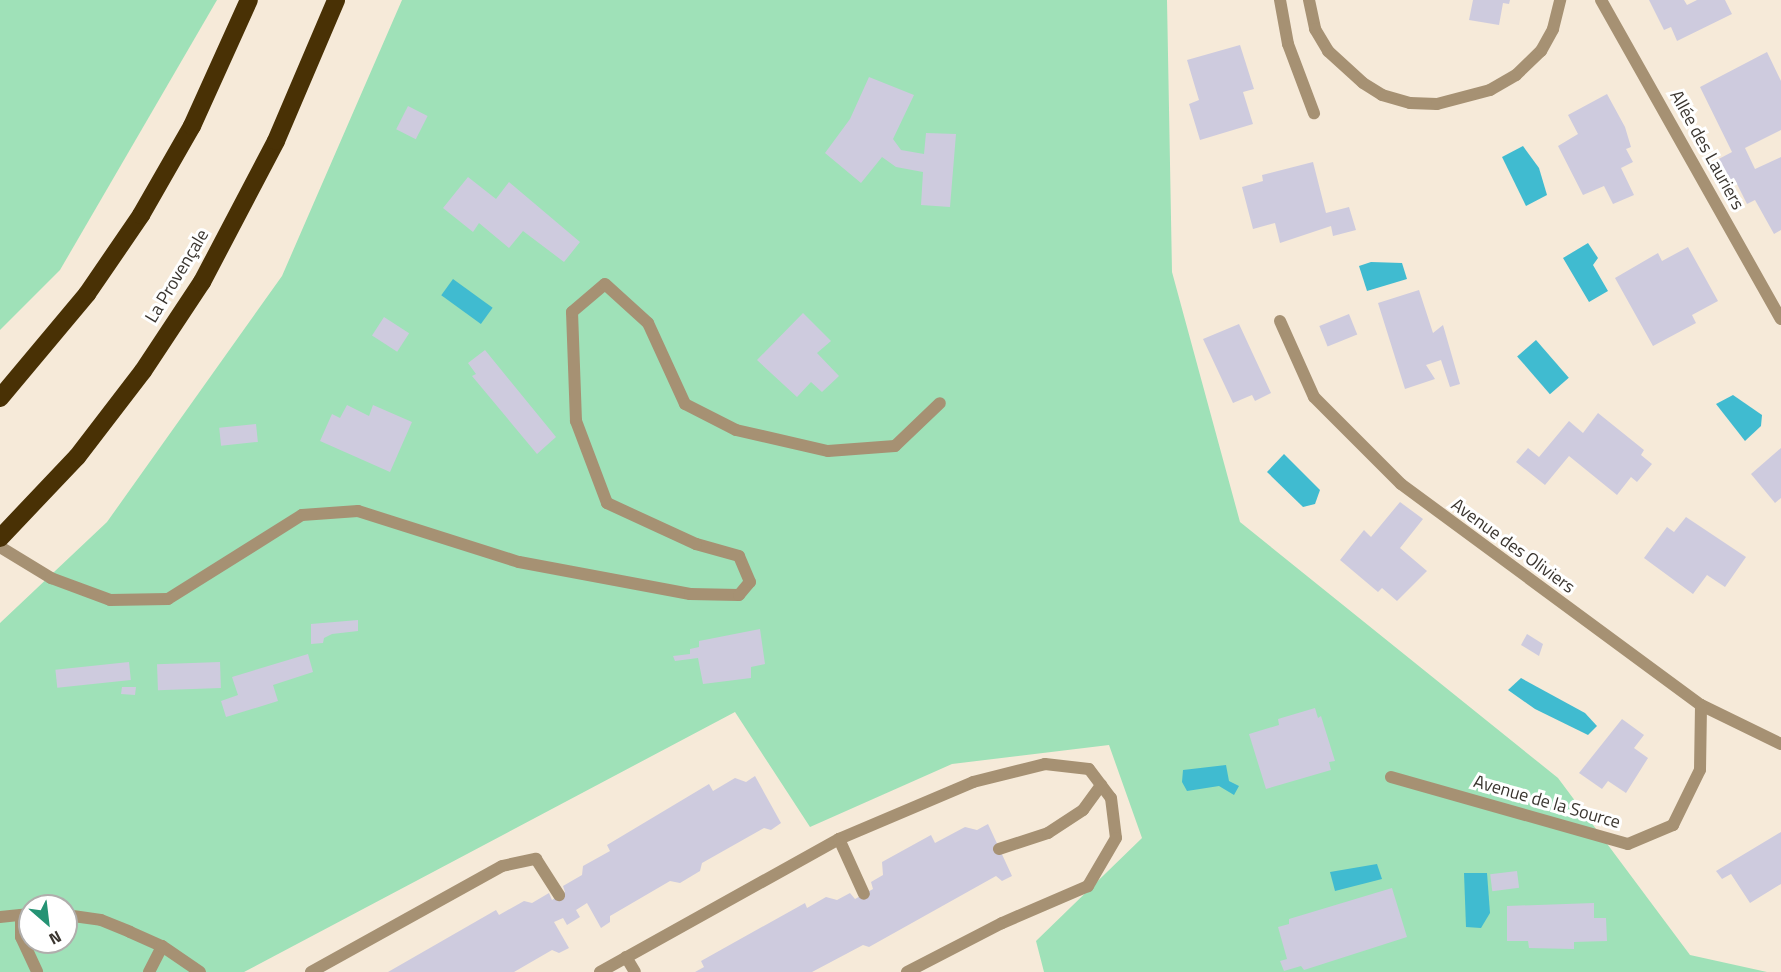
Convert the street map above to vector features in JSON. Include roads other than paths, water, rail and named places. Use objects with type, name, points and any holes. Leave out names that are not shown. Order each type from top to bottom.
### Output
[{"type":"highway","points":[[0,398],[87,294],[141,214],[192,126],[249,0]]},
{"type":"highway","name":"La Provençale","points":[[0,538],[77,457],[129,389],[201,282],[276,141],[336,0]]},
{"type":"street","points":[[1280,0],[1288,44],[1314,113]]},
{"type":"street","points":[[1309,0],[1315,28],[1328,51],[1364,83],[1401,100],[1437,104],[1481,93],[1516,75],[1541,51],[1553,29],[1560,0]]},
{"type":"street","name":"Allée des Lauriers","points":[[1601,0],[1781,319]]},
{"type":"street","points":[[0,547],[51,578],[110,600],[168,599],[302,515],[357,511],[519,562],[690,594],[739,595],[750,582],[739,556],[696,544],[607,503],[576,421],[572,312],[605,284],[648,323],[686,404],[736,430],[828,451],[895,446],[940,403]]},
{"type":"street","name":"Avenue des Oliviers","points":[[1280,321],[1314,397],[1401,484],[1701,705],[1781,744]]},
{"type":"street","name":"Avenue de la Source","points":[[1391,777],[1628,844],[1673,825],[1700,770],[1701,705]]},
{"type":"street","points":[[600,972],[839,839],[973,782],[1045,764],[1089,769],[1111,798],[1116,838],[1088,886],[1002,923],[907,972]]},
{"type":"street","points":[[999,849],[1048,833],[1083,810],[1101,785]]},
{"type":"street","points":[[839,839],[864,894]]},
{"type":"street","points":[[311,972],[502,866],[536,859],[559,895]]},
{"type":"street","points":[[0,917],[18,915]]},
{"type":"street","points":[[78,917],[101,920],[162,946],[200,972]]},
{"type":"street","points":[[149,972],[162,946]]},
{"type":"street","points":[[29,954],[37,972]]},
{"type":"street","points":[[626,957],[635,972]]},
{"type":"water","points":[[1523,146],[1539,168],[1547,195],[1526,206],[1502,157]]},
{"type":"water","points":[[1588,243],[1598,258],[1593,265],[1608,291],[1589,302],[1563,258]]},
{"type":"water","points":[[1371,262],[1402,263],[1407,279],[1367,291],[1359,266]]},
{"type":"water","points":[[453,279],[493,308],[481,324],[441,295]]},
{"type":"water","points":[[1536,340],[1569,378],[1550,394],[1517,356]]},
{"type":"water","points":[[1733,395],[1762,415],[1761,426],[1745,441],[1716,404]]},
{"type":"water","points":[[1284,454],[1320,490],[1315,504],[1303,507],[1267,472]]},
{"type":"water","points":[[1521,678],[1585,713],[1597,726],[1588,735],[1535,709],[1508,690]]},
{"type":"water","points":[[1226,765],[1229,781],[1239,786],[1234,795],[1219,786],[1187,791],[1182,782],[1183,770]]},
{"type":"water","points":[[1377,864],[1382,879],[1335,891],[1330,872]]},
{"type":"water","points":[[1464,873],[1487,873],[1490,913],[1481,928],[1466,927]]}]
